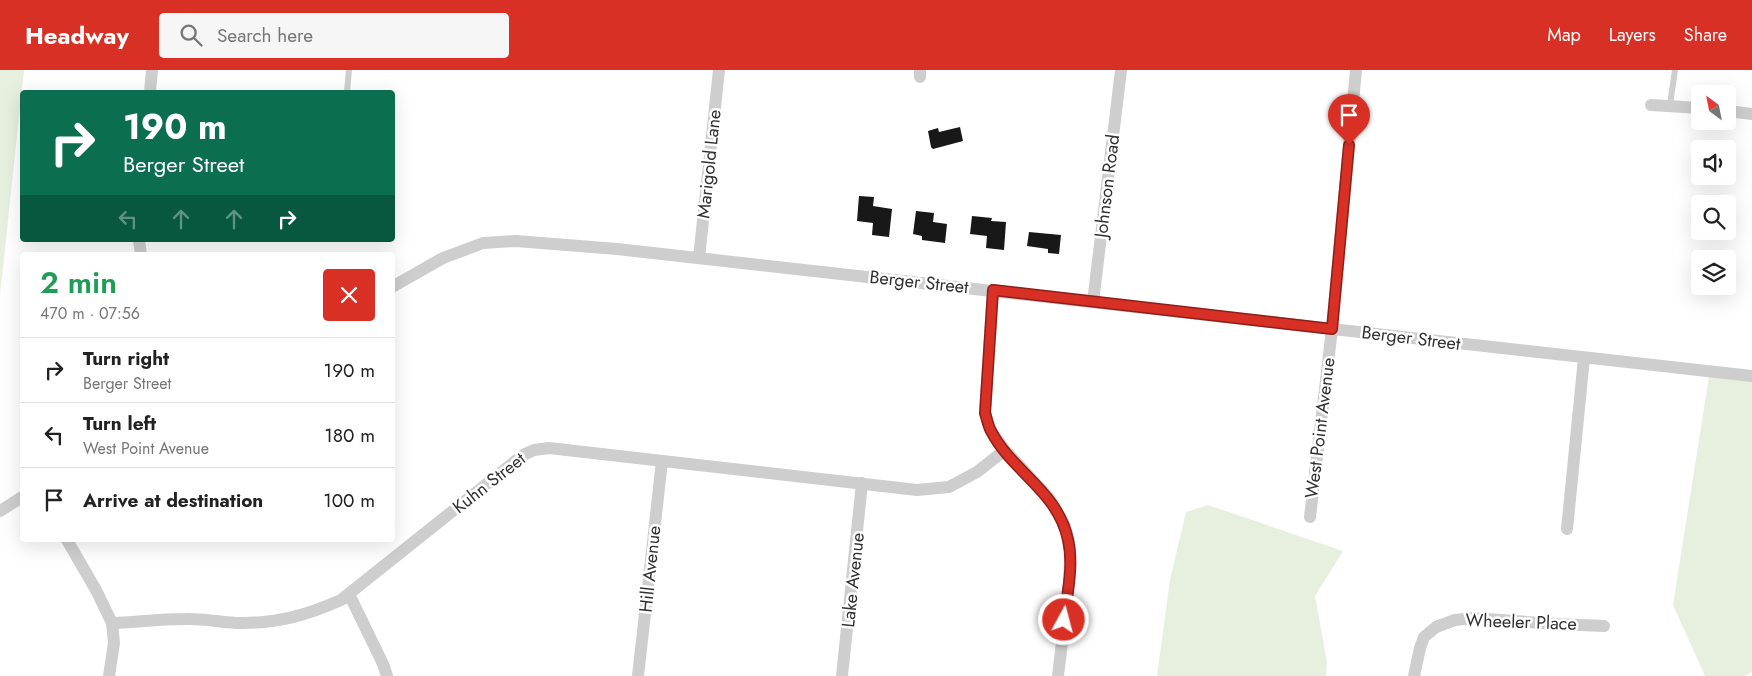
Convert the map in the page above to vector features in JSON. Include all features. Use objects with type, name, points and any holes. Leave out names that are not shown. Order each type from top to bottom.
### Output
[{"type":"street","points":[[150,90],[152,70]]},
{"type":"street","name":"Marigold Lane","points":[[699,258],[719,70]]},
{"type":"street","name":"Johnson Road","points":[[1094,302],[1122,70]]},
{"type":"street","name":"West Point Avenue","points":[[1310,518],[1332,329],[1356,70]]},
{"type":"street","points":[[1651,105],[1691,107]]},
{"type":"street","points":[[1736,112],[1752,114]]},
{"type":"street","name":"Berger Street","points":[[395,285],[443,258],[483,243],[516,241],[617,249],[993,290],[1752,376]]},
{"type":"street","points":[[993,290],[985,413],[991,431],[1005,450],[1049,498],[1065,526],[1069,542],[1069,583],[1058,676]]},
{"type":"street","points":[[1567,529],[1584,358]]},
{"type":"street","name":"Kuhn Street","points":[[112,623],[186,619],[241,623],[267,622],[296,618],[313,612],[341,600],[523,455],[534,450],[549,448],[916,490],[949,487],[977,472],[1005,450]]},
{"type":"street","name":"Hill Avenue","points":[[638,676],[662,461]]},
{"type":"street","name":"Lake Avenue","points":[[842,676],[862,483]]},
{"type":"street","points":[[0,511],[20,498]]},
{"type":"street","points":[[68,542],[96,590],[112,623],[114,643],[110,676]]},
{"type":"street","points":[[349,594],[387,676]]},
{"type":"street","name":"Wheeler Place","points":[[1414,676],[1424,637],[1436,627],[1455,620],[1473,618],[1604,626]]},
{"type":"lane","points":[[347,90],[349,70]]},
{"type":"lane","points":[[1670,105],[1675,70]]},
{"type":"green space","points":[[0,70],[24,70],[22,90],[20,90],[20,108],[0,295]]},
{"type":"green space","points":[[1710,370],[1752,374],[1752,672],[1745,676],[1705,676],[1673,605]]},
{"type":"green space","points":[[1208,505],[1343,551],[1315,596],[1327,662],[1326,676],[1157,676],[1170,580],[1186,512]]},
{"type":"building","points":[[960,127],[963,141],[933,149],[931,147],[928,131],[938,128],[939,132]]},
{"type":"building","points":[[859,196],[874,197],[873,206],[892,209],[889,237],[872,235],[873,223],[857,221]]},
{"type":"building","points":[[916,211],[934,213],[933,222],[947,224],[945,243],[922,240],[922,236],[913,234]]},
{"type":"building","points":[[972,216],[992,218],[991,221],[1006,222],[1004,250],[986,248],[987,236],[970,234]]},
{"type":"building","points":[[1029,232],[1061,235],[1059,254],[1048,253],[1048,249],[1027,246]]},
{"type":"route","points":[[1064,620],[1069,583],[1070,556],[1065,526],[1049,498],[1005,450],[991,431],[985,413],[993,290],[1332,329],[1349,145]]}]
